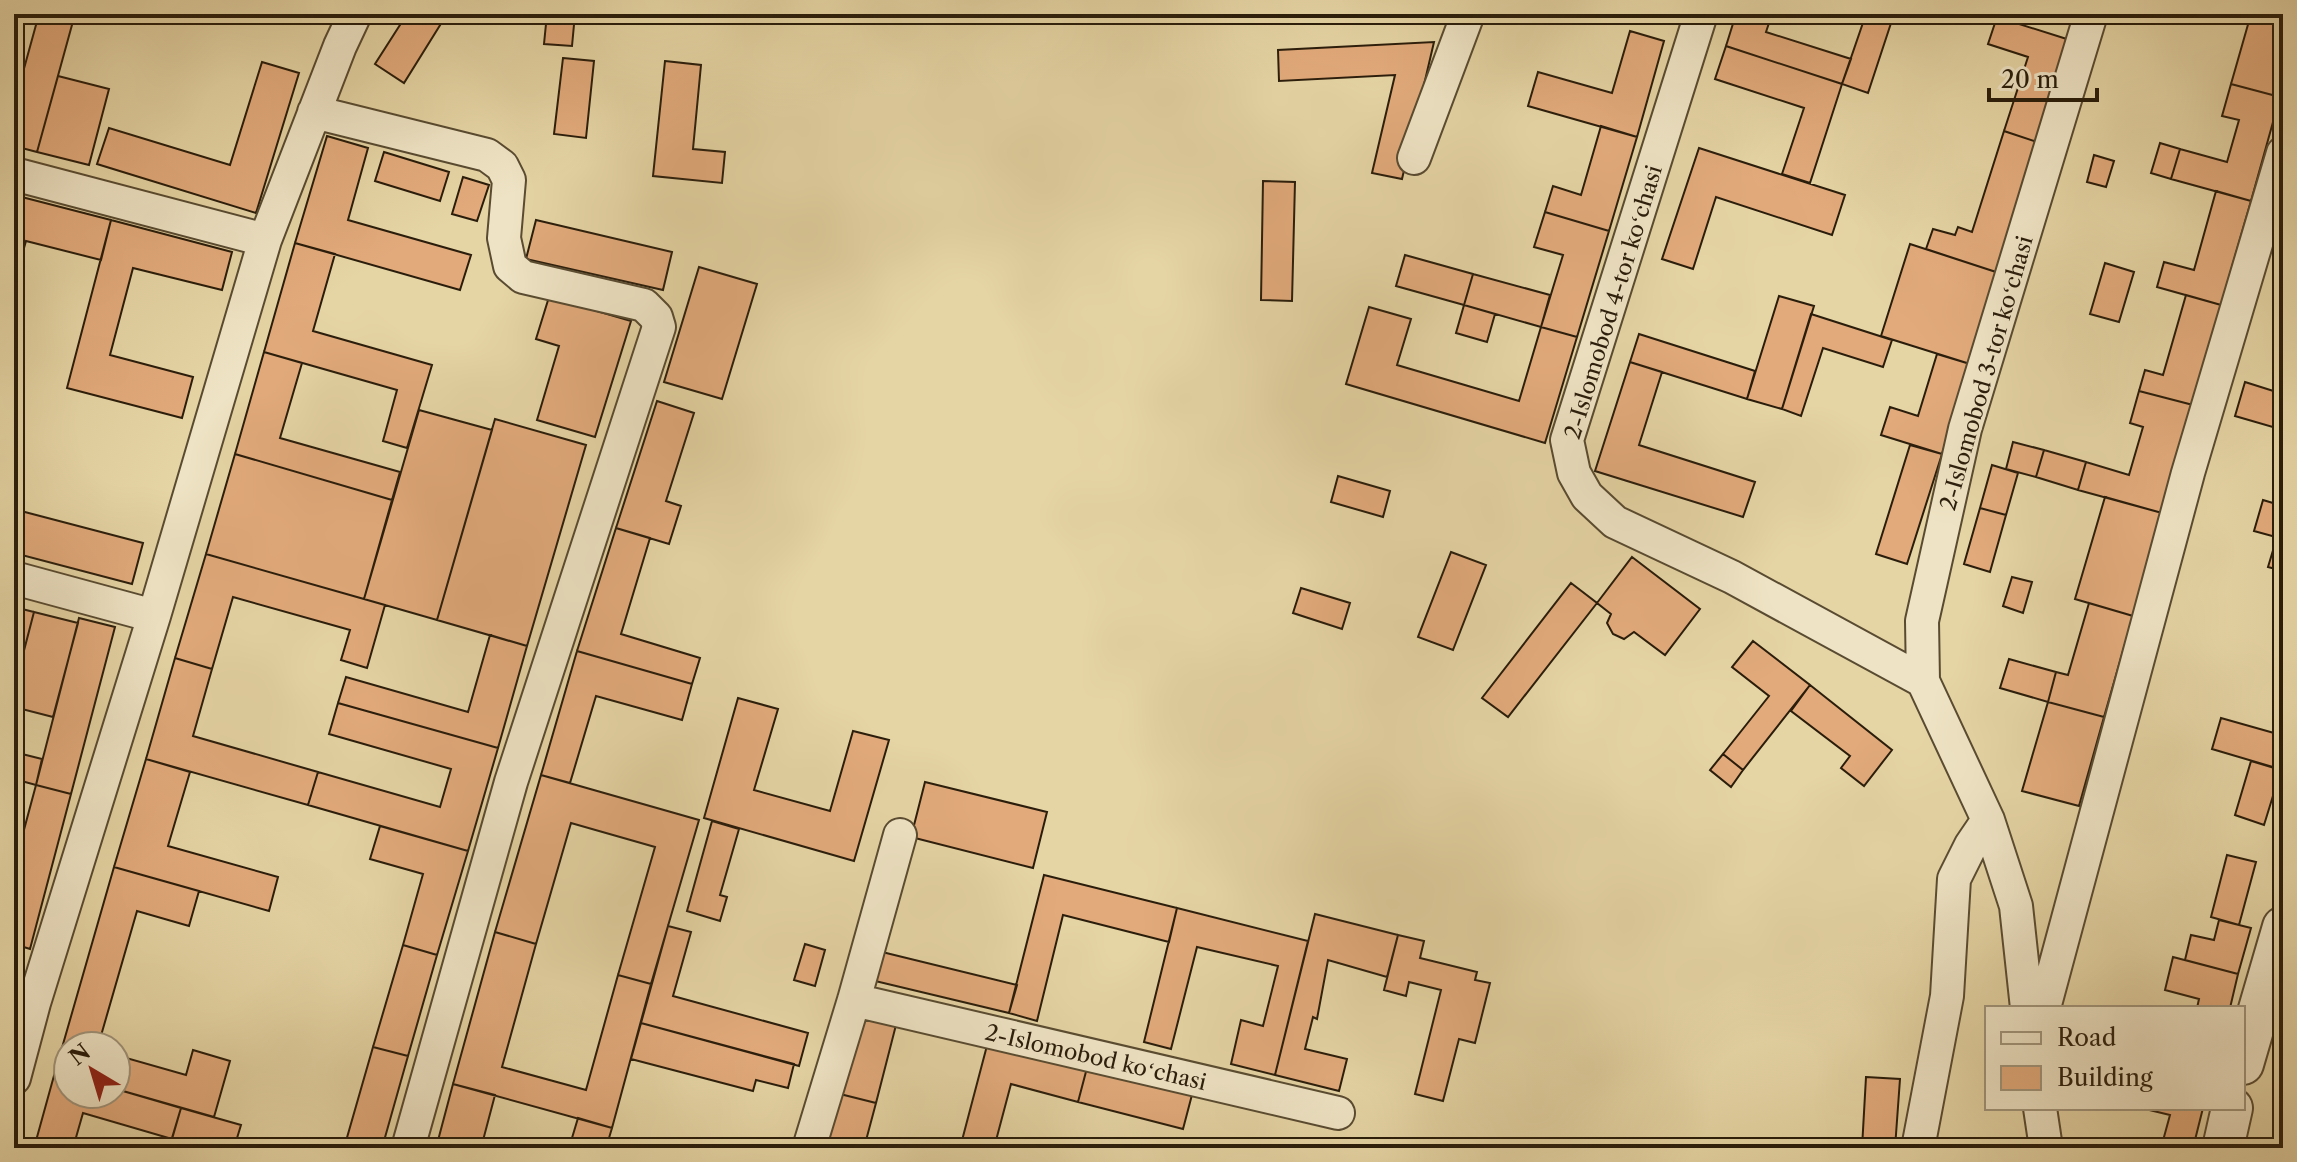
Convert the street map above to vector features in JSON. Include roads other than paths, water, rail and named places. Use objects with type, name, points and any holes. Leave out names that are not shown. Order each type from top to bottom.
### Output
[{"type":"street","points":[[14,1078],[24,1001],[154,616],[265,240],[355,14]]},
{"type":"street","points":[[1414,158],[1468,14]]},
{"type":"street","name":"2-Islomobod 4-tor koʻchasi","points":[[1701,14],[1567,440],[1574,473],[1587,496],[1615,522],[1732,577],[1923,681]]},
{"type":"street","name":"2-Islomobod 3-tor koʻchasi","points":[[2027,1006],[2016,906],[1988,820],[1923,681],[1922,621],[1965,429],[2091,14]]},
{"type":"street","points":[[314,112],[487,155],[502,166],[509,180],[504,238],[510,266],[523,277],[644,305],[656,317],[659,327],[511,782],[408,1148]]},
{"type":"street","points":[[2045,1006],[2188,473],[2283,153]]},
{"type":"street","points":[[14,174],[265,240]]},
{"type":"street","points":[[14,578],[154,616]]},
{"type":"street","points":[[1918,1148],[1947,996],[1954,879],[1988,820]]},
{"type":"street","points":[[809,1148],[900,835]]},
{"type":"street","points":[[2245,1057],[2283,927]]},
{"type":"street","name":"2-Islomobod koʻchasi","points":[[854,1000],[1338,1113]]},
{"type":"street","points":[[2040,1110],[2046,1148]]},
{"type":"street","points":[[2223,1148],[2232,1110]]}]
